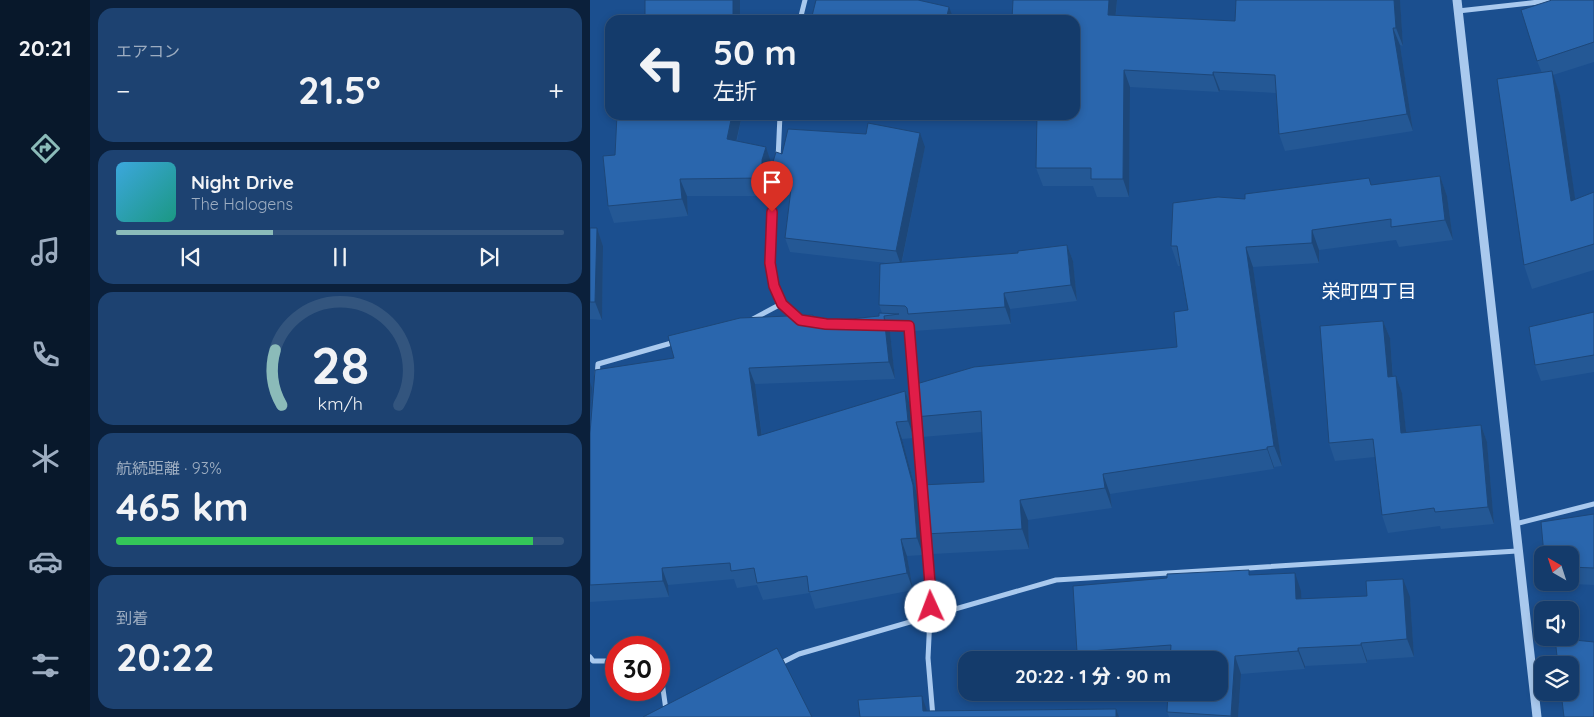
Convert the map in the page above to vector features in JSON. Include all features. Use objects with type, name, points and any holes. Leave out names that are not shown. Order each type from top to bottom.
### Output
[{"type":"street","points":[[801,15],[805,0]]},
{"type":"street","points":[[1457,0],[1537,717]]},
{"type":"street","points":[[1458,11],[1557,0]]},
{"type":"street","points":[[780,120],[778,160],[773,178],[770,263],[774,286],[782,304],[800,320],[809,321]]},
{"type":"street","points":[[744,322],[782,304]]},
{"type":"street","points":[[891,326],[909,326],[914,394]]},
{"type":"street","points":[[596,384],[598,364],[680,340]]},
{"type":"street","points":[[916,413],[923,500]]},
{"type":"street","points":[[1515,524],[1594,504]]},
{"type":"street","points":[[926,529],[931,596],[928,658],[932,717]]},
{"type":"street","points":[[773,667],[799,654],[1056,580],[1517,551]]},
{"type":"street","points":[[590,657],[593,660],[605,660]]},
{"type":"street","points":[[665,701],[667,717]]},
{"type":"building","points":[[645,0],[733,0],[733,15],[645,15]]},
{"type":"building","points":[[816,0],[918,0],[949,7],[947,15],[812,15]]},
{"type":"building","points":[[1013,0],[1109,0],[1108,15],[1235,21],[1236,0],[1394,0],[1396,28],[1393,28],[1407,114],[1279,134],[1275,75],[1213,72],[1213,75],[1124,70],[1123,179],[1091,179],[1091,168],[1036,168],[1037,120],[1080,120],[1080,15],[1012,15]]},
{"type":"building","points":[[1552,0],[1594,0],[1594,42],[1537,61],[1521,10]]},
{"type":"building","points":[[1552,71],[1571,201],[1594,192],[1594,244],[1524,265],[1497,79]]},
{"type":"building","points":[[617,120],[731,120],[727,139],[766,147],[762,160],[762,178],[680,179],[682,199],[608,206],[603,156],[615,155]]},
{"type":"building","points":[[868,123],[920,133],[896,251],[785,238],[792,181],[772,182],[772,165],[776,152],[782,154],[788,129],[866,134]]},
{"type":"building","points":[[1440,176],[1445,220],[1391,227],[1391,219],[1312,230],[1312,243],[1246,247],[1274,446],[1267,447],[1267,449],[1103,474],[1105,488],[1020,500],[1022,529],[925,534],[921,485],[984,482],[981,411],[915,417],[913,385],[974,367],[1177,347],[1174,312],[1188,310],[1177,246],[1171,246],[1173,203],[1218,197],[1245,199],[1245,194],[1369,178],[1371,185]]},
{"type":"building","points":[[590,228],[597,228],[595,302],[590,302]]},
{"type":"building","points":[[1067,245],[1071,285],[1004,293],[1005,307],[908,314],[905,306],[879,305],[880,264],[1018,253],[1018,251]]},
{"type":"building","points":[[1594,312],[1594,355],[1535,365],[1529,327]]},
{"type":"building","points":[[879,313],[899,314],[884,316],[889,362],[749,368],[758,436],[905,391],[908,421],[896,422],[913,485],[917,538],[901,539],[907,573],[809,592],[807,576],[757,583],[754,568],[731,571],[730,563],[662,568],[663,581],[590,585],[590,433],[595,370],[674,358],[668,336],[740,318],[813,315],[813,323],[879,316]]},
{"type":"building","points":[[1383,321],[1388,377],[1396,376],[1401,433],[1481,425],[1488,507],[1435,512],[1434,508],[1382,515],[1373,439],[1329,443],[1320,326]]},
{"type":"building","points":[[1594,514],[1594,568],[1579,567],[1579,546],[1543,546],[1541,522]]},
{"type":"building","points":[[1249,570],[1249,575],[1295,573],[1296,599],[1367,596],[1366,581],[1403,579],[1407,639],[1361,643],[1361,645],[1298,648],[1298,651],[1235,656],[1231,716],[1167,712],[1168,701],[1228,701],[1228,651],[1171,651],[1171,645],[1077,651],[1073,586],[1167,578],[1167,574]]},
{"type":"building","points":[[1579,640],[1594,642],[1594,717],[1564,717],[1562,701],[1579,701],[1579,656],[1557,656],[1556,646],[1579,646]]},
{"type":"building","points":[[777,648],[812,717],[643,717]]},
{"type":"building","points":[[922,696],[923,711],[1116,709],[1116,717],[860,717],[858,700]]},
{"type":"district","name":"栄町四丁目","points":[[1369,291]]},
{"type":"route","points":[[772,212],[770,263],[774,286],[782,304],[800,320],[826,324],[909,326],[931,607]]}]
